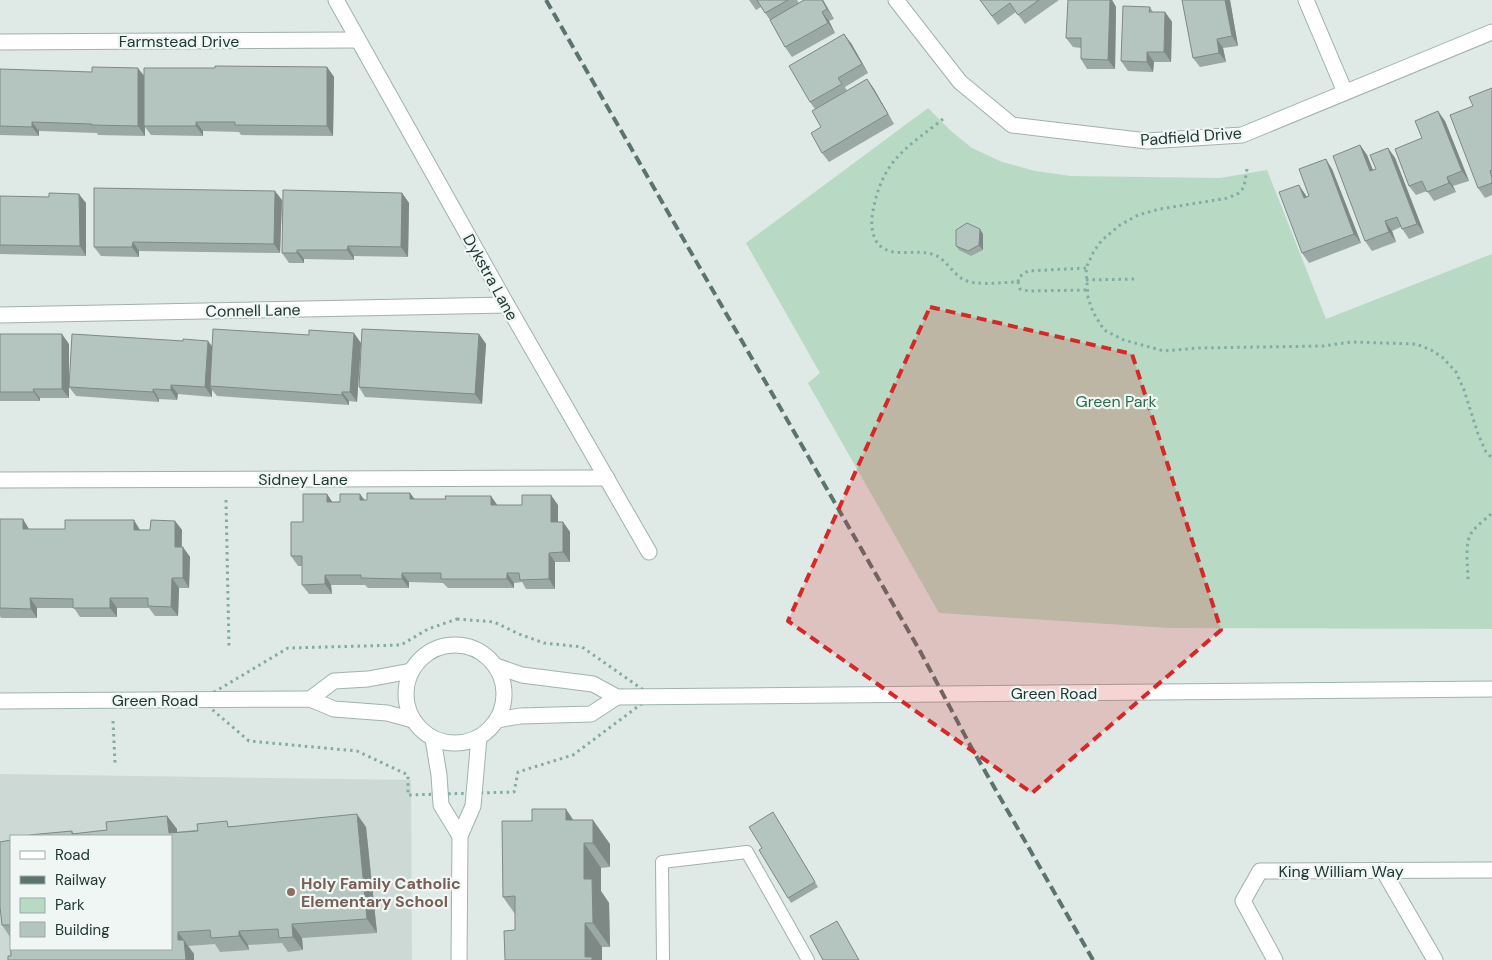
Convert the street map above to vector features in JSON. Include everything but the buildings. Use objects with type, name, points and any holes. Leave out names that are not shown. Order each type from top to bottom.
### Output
[{"type":"street","name":"Dykstra Lane","points":[[336,0],[507,305],[649,552]]},
{"type":"street","name":"Padfield Drive","points":[[896,0],[960,82],[1012,125],[1147,142],[1242,135],[1492,32]]},
{"type":"street","points":[[1306,0],[1346,92]]},
{"type":"street","name":"Farmstead Drive","points":[[0,42],[358,40]]},
{"type":"street","name":"Connell Lane","points":[[0,315],[507,305]]},
{"type":"street","name":"Sidney Lane","points":[[0,480],[607,478]]},
{"type":"street","points":[[452,645],[465,646],[476,650],[496,666],[502,679],[504,692],[502,707],[497,720],[492,726],[479,737],[461,744],[432,739],[422,732],[408,711],[406,701],[407,681],[411,671],[419,661],[428,653],[440,647],[452,645]]},
{"type":"street","name":"Green Road","points":[[496,666],[522,675],[592,684],[616,696],[1492,689]]},
{"type":"street","points":[[310,699],[334,681],[376,678],[411,671]]},
{"type":"street","points":[[497,720],[520,716],[591,714],[616,696]]},
{"type":"street","name":"Green Road","points":[[0,701],[310,699],[334,709],[387,713],[413,720]]},
{"type":"street","points":[[459,960],[460,836],[473,806],[479,737]]},
{"type":"street","points":[[432,739],[439,775],[442,806],[460,836]]},
{"type":"street","points":[[1383,870],[1435,960]]},
{"type":"street","name":"King William Way","points":[[1275,960],[1243,901],[1260,871],[1492,870]]},
{"type":"lane","points":[[663,960],[662,862],[747,852],[808,960]]},
{"type":"path","points":[[943,118],[894,161],[883,178],[876,194],[872,224],[877,244],[884,249],[895,252],[933,254],[962,278],[970,282],[1018,282]]},
{"type":"path","points":[[1248,169],[1244,187],[1239,193],[1228,198],[1160,209],[1138,215],[1120,225],[1102,240],[1086,268],[1086,280],[1092,312],[1104,330],[1124,340],[1164,351],[1323,346],[1351,342],[1416,344],[1442,357],[1456,372],[1464,390],[1478,434],[1486,452],[1492,458]]},
{"type":"path","points":[[1086,268],[1028,271],[1019,277],[1018,282],[1020,289],[1028,291],[1087,290]]},
{"type":"path","points":[[1086,280],[1135,279]]},
{"type":"path","points":[[226,479],[229,649]]},
{"type":"path","points":[[1468,579],[1469,538],[1471,533],[1492,513]]},
{"type":"path","points":[[457,619],[494,622],[544,643],[582,647],[652,696],[573,755],[518,772],[514,792],[408,795],[408,775],[357,751],[249,741],[201,700],[288,648],[401,645],[428,629],[457,619]]},
{"type":"path","points":[[112,700],[115,763]]},
{"type":"highlighted area","points":[[930,307],[1132,354],[1221,630],[1032,793],[788,621]]},
{"type":"shaded area","name":"Holy Family Catholic Elementary School","points":[[0,774],[411,780],[412,960],[0,960]]},
{"type":"green space","name":"Green Park","points":[[928,108],[951,131],[972,148],[1002,162],[1035,171],[1071,176],[1220,178],[1267,170],[1326,319],[1492,254],[1492,629],[1169,628],[939,613],[808,383],[820,373],[746,243]]},
{"type":"railway","points":[[546,0],[920,651],[970,745],[1093,960]]},
{"type":"place","name":"Holy Family Catholic Elementary School","points":[[291,892]]}]
